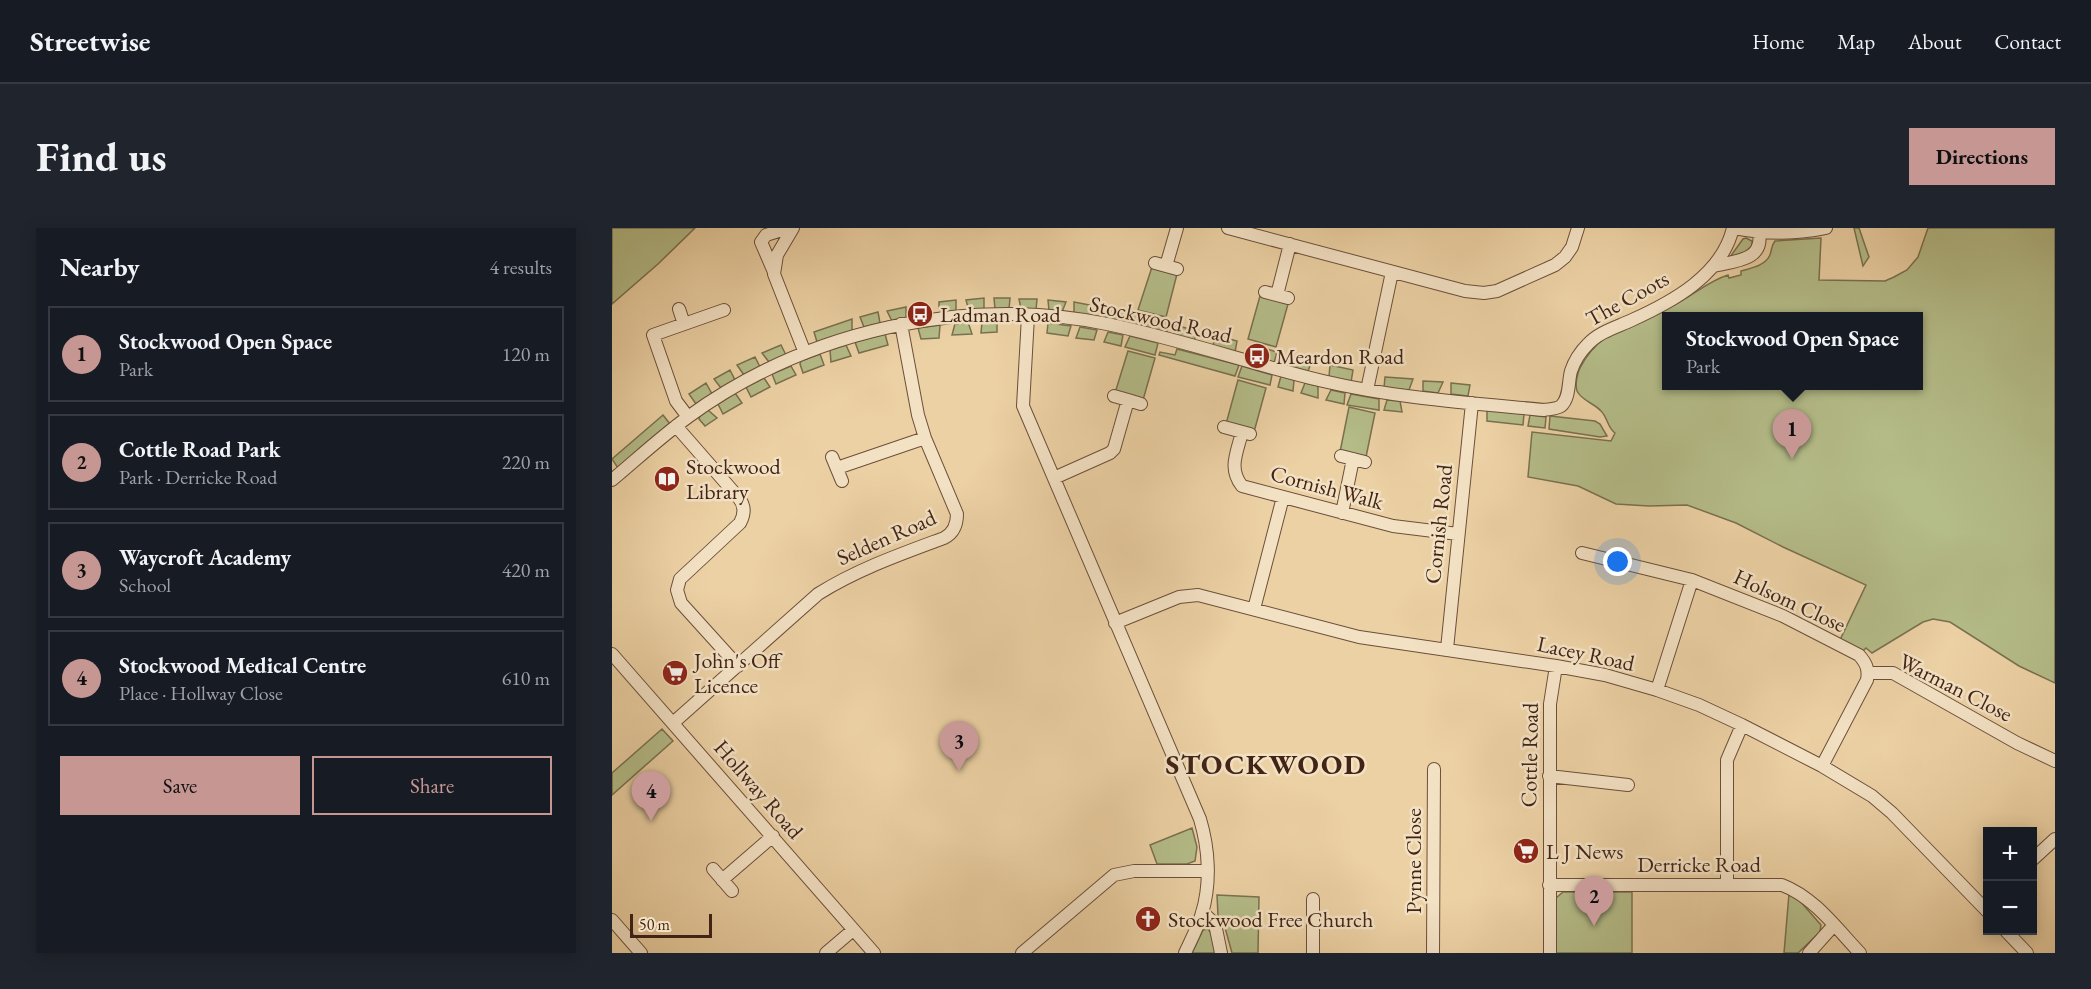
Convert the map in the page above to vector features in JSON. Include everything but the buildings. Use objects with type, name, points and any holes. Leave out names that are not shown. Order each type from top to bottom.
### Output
[{"type":"street","points":[[774,274],[777,255],[790,228]]},
{"type":"street","points":[[790,228],[766,235],[761,242],[805,353]]},
{"type":"street","points":[[1166,266],[1176,228]]},
{"type":"street","points":[[1233,229],[1465,291],[1484,293],[1493,292],[1558,263],[1572,247],[1578,228]]},
{"type":"street","points":[[1734,228],[1760,233],[1806,232],[1826,228]]},
{"type":"street","name":"The Coots","points":[[1559,408],[1565,401],[1572,371],[1580,354],[1589,343],[1600,335],[1669,303],[1713,266],[1730,240],[1734,228]]},
{"type":"street","name":"The Coots","points":[[1713,266],[1749,256],[1758,251],[1761,242],[1760,233]]},
{"type":"street","points":[[1276,295],[1290,244]]},
{"type":"street","points":[[1367,390],[1392,272]]},
{"type":"street","points":[[679,309],[684,324]]},
{"type":"street","points":[[688,417],[676,401],[649,336],[724,310]]},
{"type":"street","name":"Stockwood Road","points":[[612,480],[688,417],[739,385],[805,353],[901,324],[978,315],[1028,315],[1107,324],[1323,381],[1367,390],[1544,410],[1559,408]]},
{"type":"street","points":[[1028,315],[1023,406],[1200,819],[1207,841],[1208,871],[1202,912],[1185,953]]},
{"type":"street","name":"Selden Road","points":[[673,723],[826,589],[876,564],[944,538],[952,532],[957,514],[925,438],[918,415],[901,324]]},
{"type":"street","points":[[1114,396],[1141,404]]},
{"type":"street","points":[[1054,478],[1110,453],[1114,449],[1128,400]]},
{"type":"street","name":"Cornish Road","points":[[1447,649],[1472,403]]},
{"type":"street","points":[[676,426],[738,497],[743,506],[744,515],[740,524],[680,579],[677,590],[681,603],[738,666]]},
{"type":"street","name":"Cornish Walk","points":[[1224,427],[1246,433],[1233,466],[1235,477],[1242,486],[1393,526],[1458,534]]},
{"type":"street","points":[[842,481],[834,462],[925,438]]},
{"type":"street","points":[[1341,456],[1359,460],[1342,513]]},
{"type":"street","points":[[1254,609],[1283,497]]},
{"type":"street","name":"Holsom Close","points":[[1582,553],[1692,580],[1783,616],[1859,655],[1865,662],[1868,673]]},
{"type":"street","points":[[1657,690],[1692,580]]},
{"type":"street","name":"Lacey Road","points":[[1115,623],[1179,597],[1198,595],[1359,637],[1556,666],[1605,675],[1657,690],[1699,705],[1742,725],[1857,785],[1878,801],[1983,905]]},
{"type":"street","name":"Hollway Road","points":[[612,654],[874,953]]},
{"type":"street","name":"Cottle Road","points":[[1550,953],[1550,704],[1556,666]]},
{"type":"street","points":[[1822,766],[1867,680],[1868,673]]},
{"type":"street","name":"Warman Close","points":[[1868,673],[1893,673],[2017,743],[2055,761]]},
{"type":"street","points":[[1727,885],[1727,760],[1742,725]]},
{"type":"street","name":"Pynne Close","points":[[1433,953],[1434,769]]},
{"type":"street","points":[[1549,776],[1628,785]]},
{"type":"street","points":[[722,880],[773,836]]},
{"type":"street","points":[[2037,855],[2055,839]]},
{"type":"street","points":[[713,869],[732,891]]},
{"type":"street","points":[[1022,953],[1113,874],[1134,871],[1208,871]]},
{"type":"street","name":"Derricke Road","points":[[1549,885],[1782,885],[1796,890],[1860,953]]},
{"type":"street","points":[[1313,899],[1313,953]]},
{"type":"street","points":[[1202,912],[1215,924],[1221,953]]},
{"type":"street","points":[[612,920],[641,953]]},
{"type":"street","points":[[1809,953],[1834,925]]},
{"type":"street","points":[[826,953],[853,930]]},
{"type":"street","points":[[2010,935],[2027,953]]},
{"type":"green space","points":[[612,228],[695,228],[612,304]]},
{"type":"green space","points":[[1854,228],[1859,228],[1869,257],[1863,266]]},
{"type":"green space","points":[[1928,228],[2055,228],[2055,683],[2019,666],[1950,622],[1933,619],[1923,622],[1872,653],[1866,648],[1862,652],[1840,640],[1866,585],[1736,523],[1687,505],[1616,504],[1578,486],[1528,477],[1532,432],[1611,441],[1615,433],[1603,414],[1582,397],[1576,388],[1580,368],[1598,344],[1620,329],[1672,306],[1713,281],[1728,275],[1729,278],[1741,275],[1741,271],[1761,264],[1768,259],[1775,241],[1821,238],[1819,280],[1885,281],[1907,270],[1918,257]]},
{"type":"green space","points":[[1743,239],[1752,241],[1752,246],[1741,255],[1730,257]]},
{"type":"green space","points":[[1152,267],[1177,274],[1166,317],[1138,310]]},
{"type":"green space","points":[[1260,296],[1288,304],[1276,347],[1248,339]]},
{"type":"green space","points":[[984,298],[984,310],[969,311],[966,300]]},
{"type":"green space","points":[[994,298],[1010,298],[1009,309],[995,309]]},
{"type":"green space","points":[[1019,299],[1037,299],[1036,310],[1021,309]]},
{"type":"green space","points":[[956,300],[956,311],[942,313],[939,302]]},
{"type":"green space","points":[[1048,300],[1066,302],[1062,312],[1049,311]]},
{"type":"green space","points":[[1074,302],[1095,306],[1092,316],[1074,313]]},
{"type":"green space","points":[[906,307],[906,319],[892,321],[887,311]]},
{"type":"green space","points":[[1105,307],[1128,312],[1124,323],[1103,319]]},
{"type":"green space","points":[[878,312],[880,323],[864,327],[860,317]]},
{"type":"green space","points":[[1132,313],[1170,323],[1166,334],[1130,324]]},
{"type":"green space","points":[[852,319],[852,331],[817,342],[814,332]]},
{"type":"green space","points":[[997,321],[997,332],[981,333],[982,322]]},
{"type":"green space","points":[[968,322],[972,334],[952,335],[955,324]]},
{"type":"green space","points":[[1048,323],[1071,326],[1068,336],[1047,333]]},
{"type":"green space","points":[[940,325],[939,338],[921,339],[918,328]]},
{"type":"green space","points":[[1175,325],[1197,331],[1194,341],[1174,336]]},
{"type":"green space","points":[[1080,327],[1097,330],[1094,340],[1076,338]]},
{"type":"green space","points":[[1108,332],[1123,335],[1121,346],[1104,342]]},
{"type":"green space","points":[[885,334],[888,345],[859,353],[855,342]]},
{"type":"green space","points":[[1215,335],[1237,341],[1235,352],[1213,346]]},
{"type":"green space","points":[[1130,336],[1158,343],[1155,355],[1125,347]]},
{"type":"green space","points":[[781,345],[786,355],[769,362],[762,353]]},
{"type":"green space","points":[[846,345],[851,356],[831,362],[830,350]]},
{"type":"green space","points":[[1256,346],[1277,352],[1274,363],[1253,354]]},
{"type":"green space","points":[[1177,349],[1239,365],[1235,376],[1159,355],[1160,352],[1175,355]]},
{"type":"green space","points":[[1128,351],[1155,358],[1143,400],[1115,393]]},
{"type":"green space","points":[[820,354],[824,365],[803,373],[801,361]]},
{"type":"green space","points":[[1295,356],[1312,361],[1308,371],[1293,367]]},
{"type":"green space","points":[[755,357],[760,367],[744,375],[737,365]]},
{"type":"green space","points":[[1330,365],[1353,370],[1351,382],[1329,377]]},
{"type":"green space","points":[[791,366],[796,375],[776,384],[772,374]]},
{"type":"green space","points":[[1242,366],[1272,375],[1270,385],[1238,377]]},
{"type":"green space","points":[[730,370],[735,380],[721,388],[714,379]]},
{"type":"green space","points":[[1281,376],[1294,380],[1293,391],[1278,387]]},
{"type":"green space","points":[[1385,377],[1413,379],[1409,390],[1384,388]]},
{"type":"green space","points":[[764,378],[770,387],[751,397],[746,387]]},
{"type":"green space","points":[[1238,380],[1266,388],[1254,432],[1226,424]]},
{"type":"green space","points":[[1423,381],[1443,382],[1438,393],[1423,391]]},
{"type":"green space","points":[[706,383],[712,394],[696,404],[689,394]]},
{"type":"green space","points":[[1305,383],[1318,386],[1318,398],[1301,393]]},
{"type":"green space","points":[[1451,383],[1470,385],[1468,396],[1451,394]]},
{"type":"green space","points":[[1331,390],[1345,393],[1344,404],[1326,400]]},
{"type":"green space","points":[[735,393],[742,403],[723,414],[718,404]]},
{"type":"green space","points":[[1351,394],[1379,399],[1379,410],[1347,405]]},
{"type":"green space","points":[[1387,400],[1400,401],[1402,412],[1384,410]]},
{"type":"green space","points":[[1349,407],[1375,413],[1366,457],[1340,452]]},
{"type":"green space","points":[[708,410],[717,418],[705,426],[699,419]]},
{"type":"green space","points":[[1487,410],[1524,414],[1523,425],[1487,421]]},
{"type":"green space","points":[[663,415],[670,424],[618,468],[612,459]]},
{"type":"green space","points":[[1530,415],[1546,417],[1545,428],[1528,426]]},
{"type":"green space","points":[[1550,416],[1595,421],[1600,424],[1607,436],[1600,437],[1549,429]]},
{"type":"green space","points":[[662,729],[673,741],[612,795],[612,773]]},
{"type":"green space","points":[[1192,828],[1197,847],[1195,861],[1187,864],[1157,864],[1150,845]]},
{"type":"green space","points":[[1563,892],[1632,892],[1632,953],[1556,953],[1556,898]]},
{"type":"green space","points":[[1789,894],[1800,901],[1821,925],[1820,932],[1798,953],[1784,953]]},
{"type":"green space","points":[[1217,895],[1259,897],[1258,953],[1232,953],[1224,924],[1218,915]]},
{"type":"green space","points":[[1208,929],[1217,953],[1192,953],[1203,930]]},
{"type":"place","name":"Ladman Road","points":[[920,314]]},
{"type":"place","name":"Meardon Road","points":[[1257,356]]},
{"type":"place","name":"Stockwood Open Space","points":[[1792,459]]},
{"type":"place","name":"Stockwood Library","points":[[667,479]]},
{"type":"place","name":"John's Off Licence","points":[[675,673]]},
{"type":"place","name":"Waycroft Academy","points":[[959,771]]},
{"type":"place","name":"Stockwood Medical Centre","points":[[651,821]]},
{"type":"place","name":"L J News","points":[[1526,851]]},
{"type":"place","name":"Stockwood Free Church","points":[[1148,919]]},
{"type":"place","name":"Cottle Road Park","points":[[1594,926]]},
{"type":"district","name":"STOCKWOOD","points":[[1266,764]]}]
